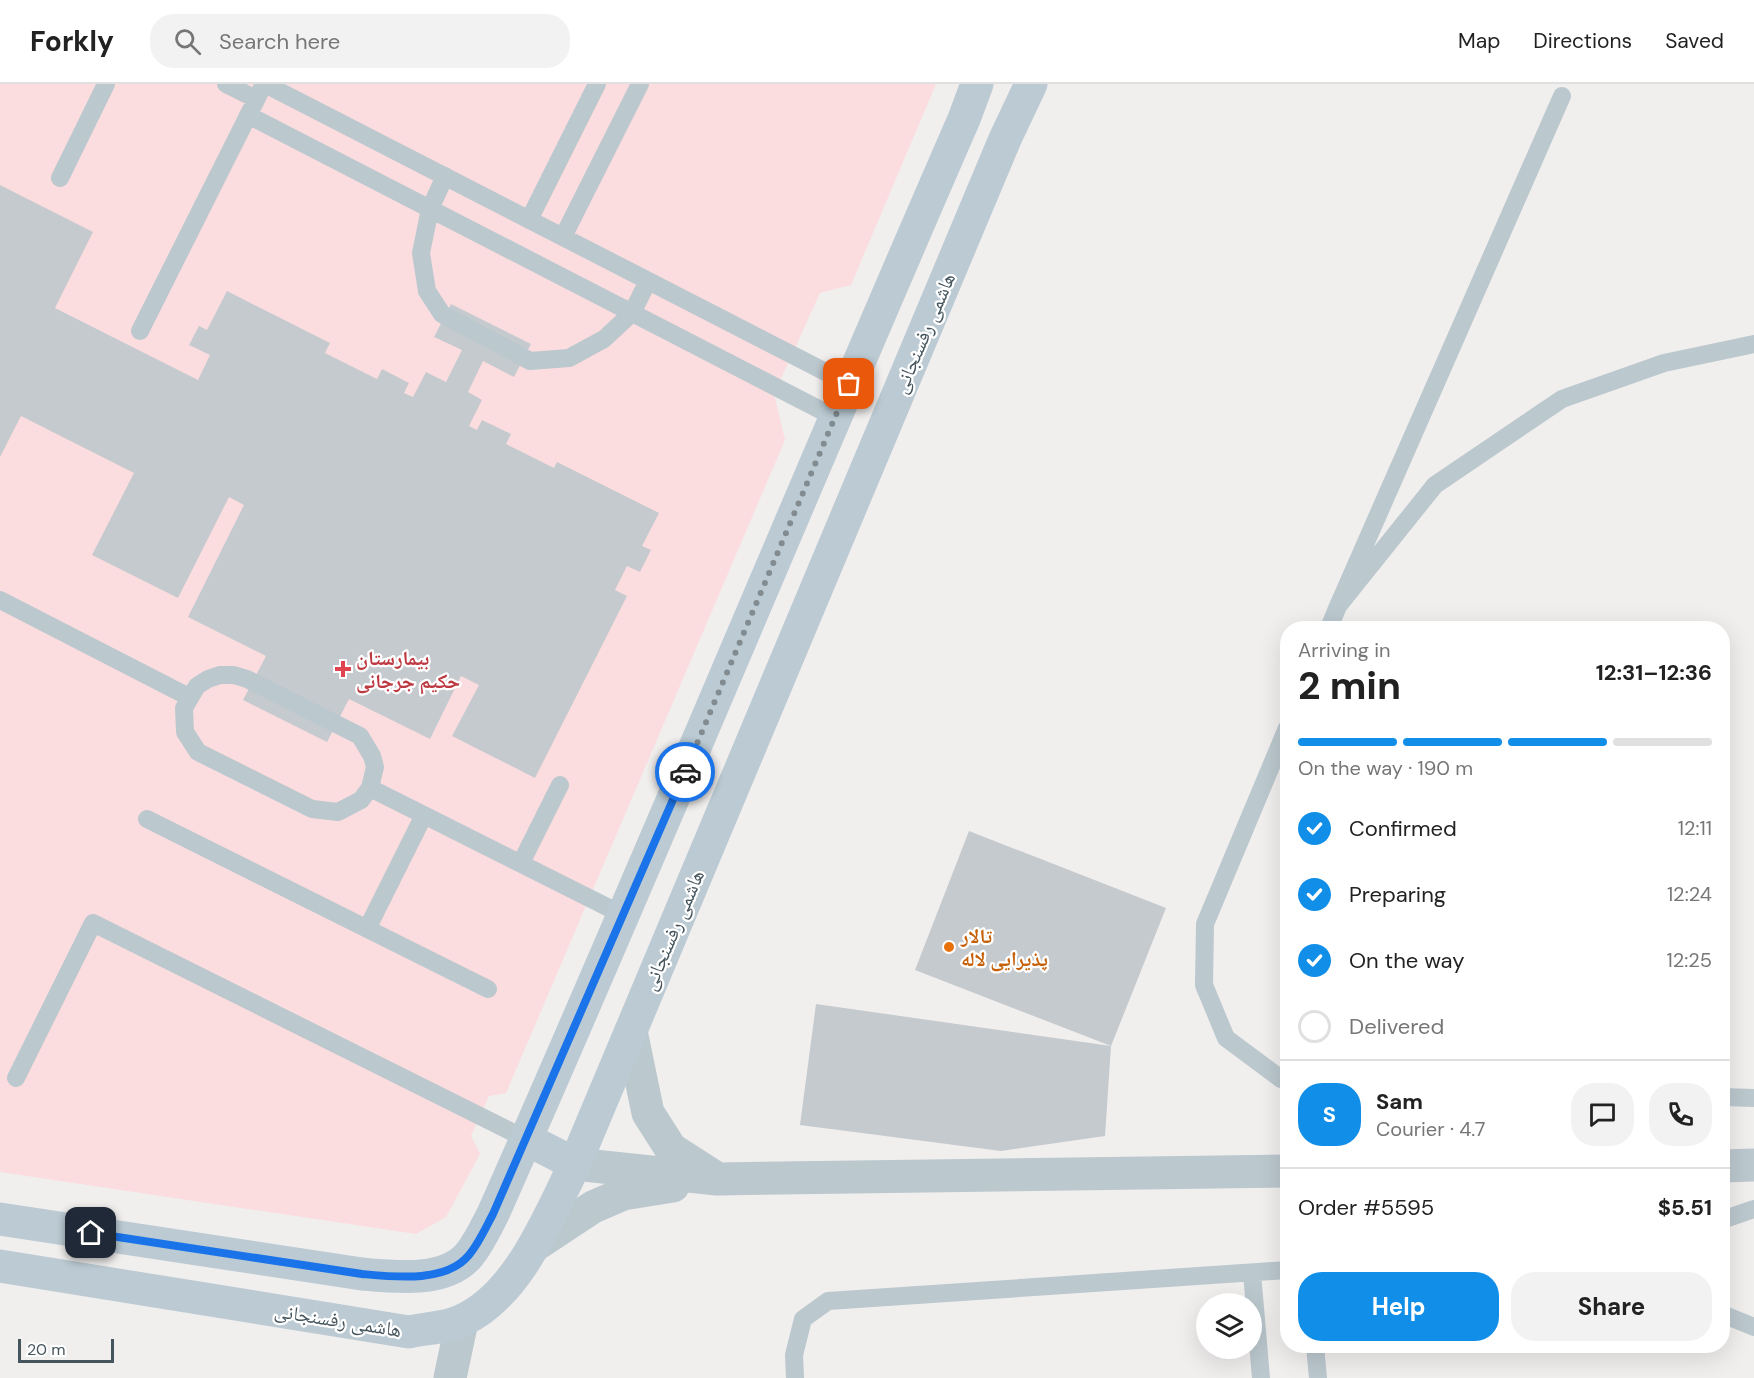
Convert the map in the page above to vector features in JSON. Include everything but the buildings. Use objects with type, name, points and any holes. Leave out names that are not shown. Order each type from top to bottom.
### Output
[{"type":"main road","points":[[0,1219],[362,1274],[405,1278],[448,1270],[469,1256],[493,1214],[625,916],[834,417],[964,119],[976,84]]},
{"type":"main road","name":"هاشمی رفسنجانی","points":[[0,1266],[409,1332],[462,1321],[497,1297],[534,1246],[575,1164],[987,183],[1031,84]]},
{"type":"main road","points":[[526,1139],[575,1164]]},
{"type":"street","points":[[631,1031],[648,1113],[671,1149],[717,1179]]},
{"type":"street","points":[[575,1164],[717,1179],[1280,1171]]},
{"type":"street","points":[[1730,1166],[1754,1165]]},
{"type":"street","points":[[534,1246],[593,1207],[623,1194],[717,1179]]},
{"type":"street","points":[[450,1378],[462,1321]]},
{"type":"lane","points":[[60,178],[106,84]]},
{"type":"lane","points":[[226,84],[445,176],[849,384]]},
{"type":"lane","points":[[529,220],[597,84]]},
{"type":"lane","points":[[563,237],[640,84]]},
{"type":"lane","points":[[259,96],[430,209],[834,417]]},
{"type":"lane","points":[[140,331],[259,96]]},
{"type":"lane","points":[[1332,621],[1563,96]]},
{"type":"lane","points":[[445,176],[430,209],[421,253],[427,291],[442,314],[530,361],[569,358],[604,339],[632,313],[648,281]]},
{"type":"lane","points":[[1338,606],[1435,485],[1562,399],[1664,363],[1754,344]]},
{"type":"lane","points":[[0,600],[189,697]]},
{"type":"lane","points":[[220,675],[234,675],[247,679],[351,729],[360,736],[372,756],[375,767],[370,788],[361,800],[350,808],[338,812],[324,812],[312,809],[208,758],[198,752],[185,732],[183,720],[189,697],[197,686],[208,679],[220,675]]},
{"type":"lane","points":[[1280,745],[1205,924],[1204,975],[1204,985],[1226,1038],[1280,1078]]},
{"type":"lane","points":[[521,863],[560,785]]},
{"type":"lane","points":[[370,788],[625,916]]},
{"type":"lane","points":[[367,928],[424,815]]},
{"type":"lane","points":[[147,819],[488,989]]},
{"type":"lane","points":[[16,1078],[93,923],[526,1139]]},
{"type":"lane","points":[[1730,1097],[1754,1098]]},
{"type":"lane","points":[[1730,1217],[1754,1209]]},
{"type":"lane","points":[[795,1378],[794,1355],[803,1319],[828,1301],[1280,1271]]},
{"type":"lane","points":[[1252,1273],[1260,1378]]},
{"type":"lane","points":[[1730,1317],[1754,1327]]},
{"type":"lane","points":[[1316,1353],[1318,1378]]},
{"type":"shaded area","name":"بیمارستان حکیم جرجانی","points":[[0,84],[936,84],[851,285],[820,293],[774,394],[785,440],[506,1093],[489,1096],[471,1136],[480,1154],[446,1217],[416,1234],[0,1172]]},
{"type":"way so far","points":[[685,772],[849,384]]},
{"type":"place","name":"بیمارستان حکیم جرجانی","points":[[343,669]]},
{"type":"place","name":"تالار پذیرایی لاله","points":[[949,947]]},
{"type":"route","points":[[91,1233],[362,1274],[405,1278],[448,1270],[469,1256],[493,1214],[625,916],[685,772]]}]
